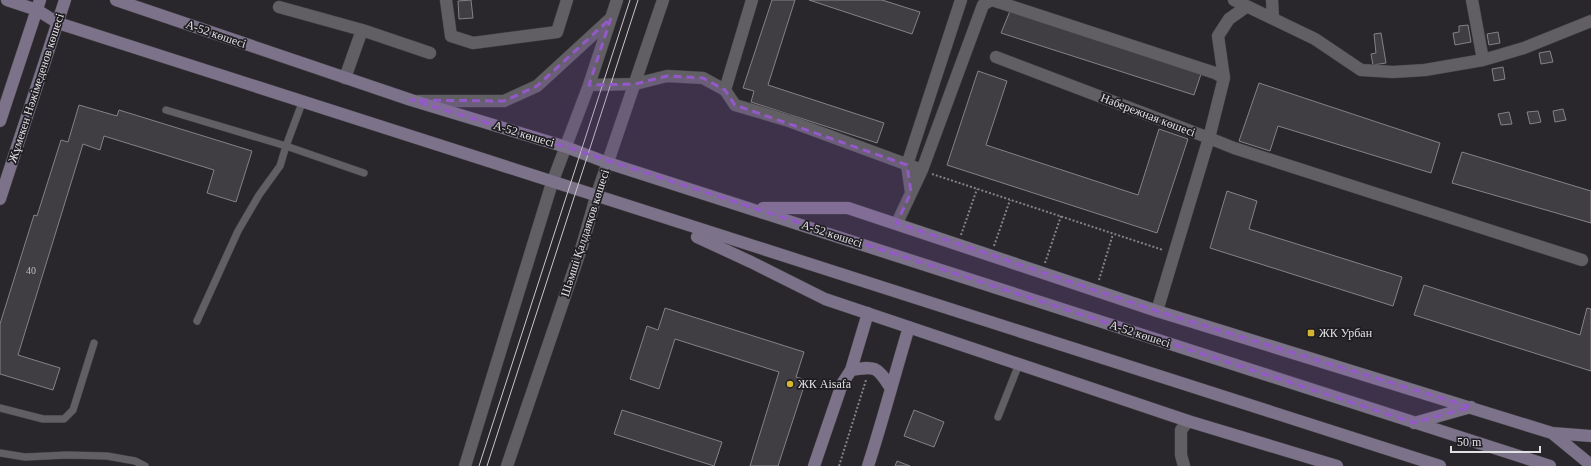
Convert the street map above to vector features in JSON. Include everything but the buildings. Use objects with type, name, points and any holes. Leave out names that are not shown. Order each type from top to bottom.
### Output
[{"type":"main road","points":[[7,0],[38,5],[58,23],[302,103],[1411,461],[1440,466]]},
{"type":"main road","name":"Жұмекен Нәжімеденов көшесі","points":[[0,199],[65,0]]},
{"type":"main road","name":"А-52 көшесі","points":[[116,0],[410,100],[566,147],[608,163],[1550,466]]},
{"type":"main road","name":"Жұмекен Нәжімеденов көшесі","points":[[0,121],[38,5]]},
{"type":"main road","points":[[751,208],[848,208],[1157,311],[1552,433],[1591,436]]},
{"type":"main road","points":[[647,215],[751,262],[825,299],[1188,421],[1337,466]]},
{"type":"main road","points":[[814,466],[842,384],[851,370],[868,313]]},
{"type":"main road","points":[[868,466],[878,435],[890,387],[909,327]]},
{"type":"main road","points":[[851,370],[870,367],[880,371],[890,387]]},
{"type":"main road","points":[[1414,423],[1471,407]]},
{"type":"main road","points":[[1552,433],[1591,465]]},
{"type":"street","points":[[446,0],[451,36],[473,43],[557,32],[567,0]]},
{"type":"street","points":[[465,466],[552,183],[617,0]]},
{"type":"street","name":"Шәмші Қалдаяқов көшесі","points":[[507,466],[582,246],[596,197],[663,0]]},
{"type":"street","points":[[725,90],[752,0]]},
{"type":"street","points":[[911,192],[907,165],[961,0]]},
{"type":"street","points":[[897,224],[922,170],[983,5],[991,0],[1215,73],[1224,78]]},
{"type":"street","points":[[1234,0],[1246,7],[1315,38],[1361,70],[1401,72],[1425,70],[1483,60],[1524,48],[1591,21]]},
{"type":"street","points":[[1272,0],[1273,18]]},
{"type":"street","points":[[1472,0],[1483,60]]},
{"type":"street","points":[[279,6],[362,30],[430,53]]},
{"type":"street","name":"Набережная көшесі","points":[[996,57],[1209,138],[1224,78],[1218,36],[1229,19],[1246,7]]},
{"type":"street","points":[[410,100],[504,101],[537,86],[611,18]]},
{"type":"street","points":[[345,78],[362,30]]},
{"type":"street","points":[[588,85],[635,84],[667,76],[703,78],[725,90],[735,105],[789,121],[922,170]]},
{"type":"street","points":[[1157,311],[1209,138],[1234,148],[1582,260]]},
{"type":"street","points":[[1184,466],[1181,455],[1181,430],[1188,421]]},
{"type":"lane","points":[[197,321],[238,231],[259,195],[280,166],[302,103]]},
{"type":"lane","points":[[166,110],[286,146],[364,173]]},
{"type":"lane","points":[[0,408],[43,419],[64,419],[73,410],[94,343]]},
{"type":"lane","points":[[998,417],[1019,364]]},
{"type":"lane","points":[[0,453],[25,457],[67,455],[107,456],[134,461],[145,466]]},
{"type":"path","points":[[922,170],[1174,254]]},
{"type":"path","points":[[958,245],[977,189]]},
{"type":"path","points":[[990,256],[1010,200]]},
{"type":"path","points":[[1041,273],[1061,216]]},
{"type":"path","points":[[1095,291],[1113,234]]},
{"type":"path","points":[[839,466],[870,367]]},
{"type":"highlighted area","points":[[611,18],[589,85],[635,84],[667,76],[703,78],[725,90],[735,105],[907,165],[911,192],[897,223],[1157,311],[1471,407],[1414,423],[566,147],[411,100],[504,101],[537,86]]},
{"type":"tram line","points":[[479,466],[630,0]]},
{"type":"tram line","points":[[487,466],[638,0]]},
{"type":"place","name":"ЖК Урбан","points":[[1311,333]]},
{"type":"place","name":"ЖК Aisafa","points":[[790,384]]}]
